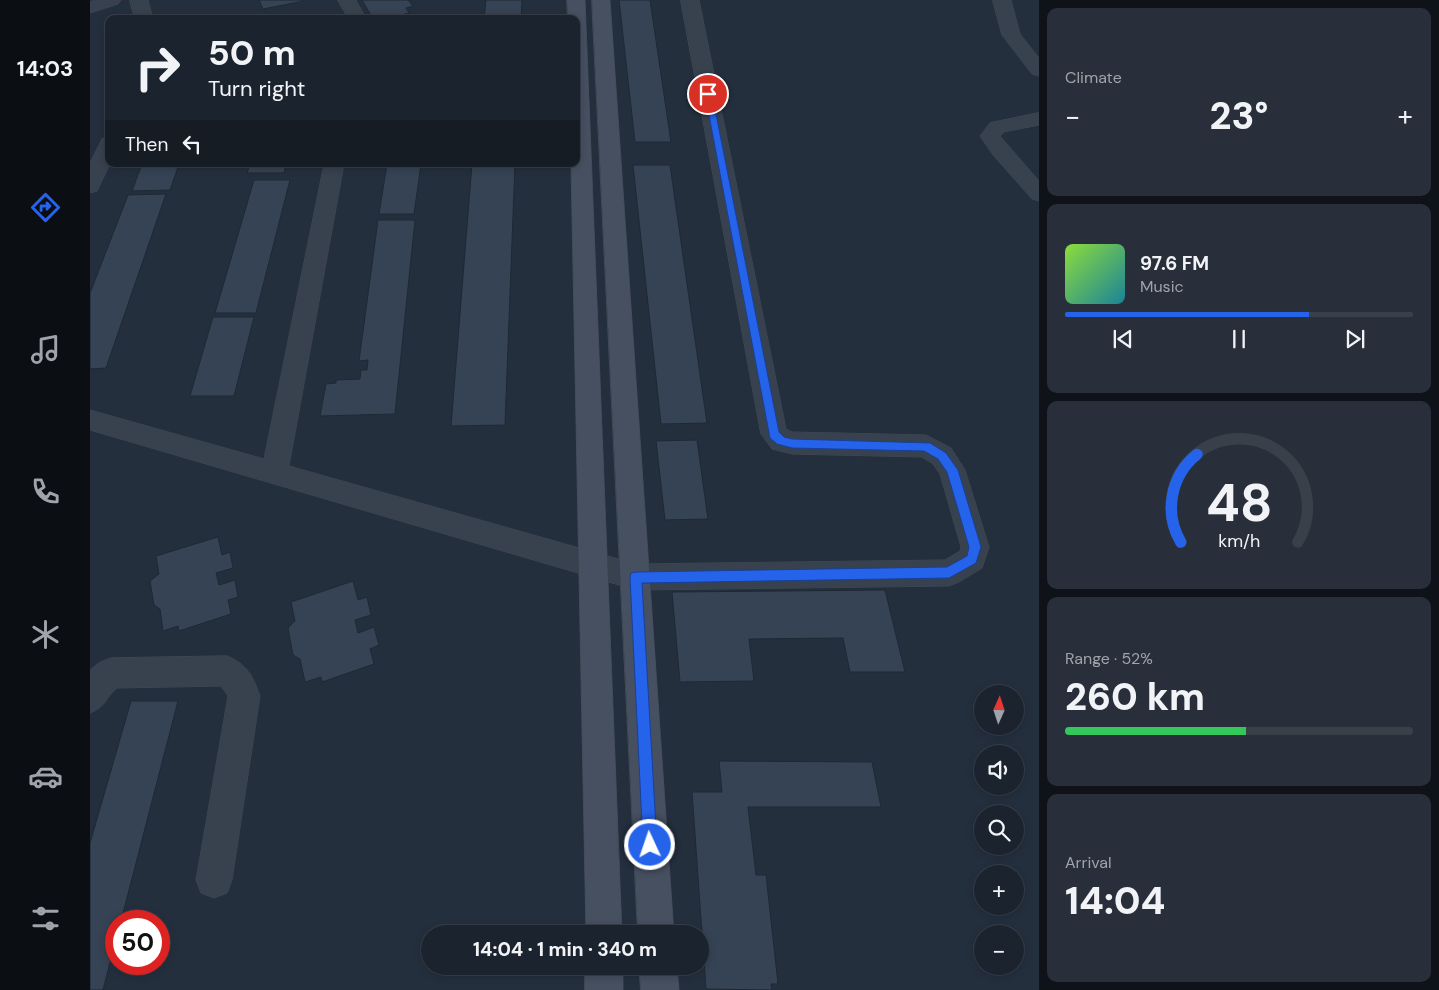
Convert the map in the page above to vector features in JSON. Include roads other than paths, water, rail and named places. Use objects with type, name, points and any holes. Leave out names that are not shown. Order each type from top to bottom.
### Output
[{"type":"main road","points":[[576,0],[576,15]]},
{"type":"main road","points":[[601,0],[655,925]]},
{"type":"main road","points":[[580,126],[604,925]]},
{"type":"main road","points":[[604,975],[604,990]]},
{"type":"main road","points":[[659,975],[660,990]]},
{"type":"street","points":[[139,0],[143,15]]},
{"type":"street","points":[[90,420],[636,577],[949,573],[972,559],[975,547],[952,470],[942,456],[926,446],[792,443],[781,441],[774,434],[690,0]]},
{"type":"street","points":[[1002,0],[1011,35],[1039,70]]},
{"type":"street","points":[[1039,119],[997,127],[990,136],[1039,194]]},
{"type":"street","points":[[90,186],[105,151]]},
{"type":"street","points":[[274,474],[333,167]]},
{"type":"street","points":[[90,698],[100,682],[111,673],[227,671],[239,682],[244,696],[214,880]]}]
